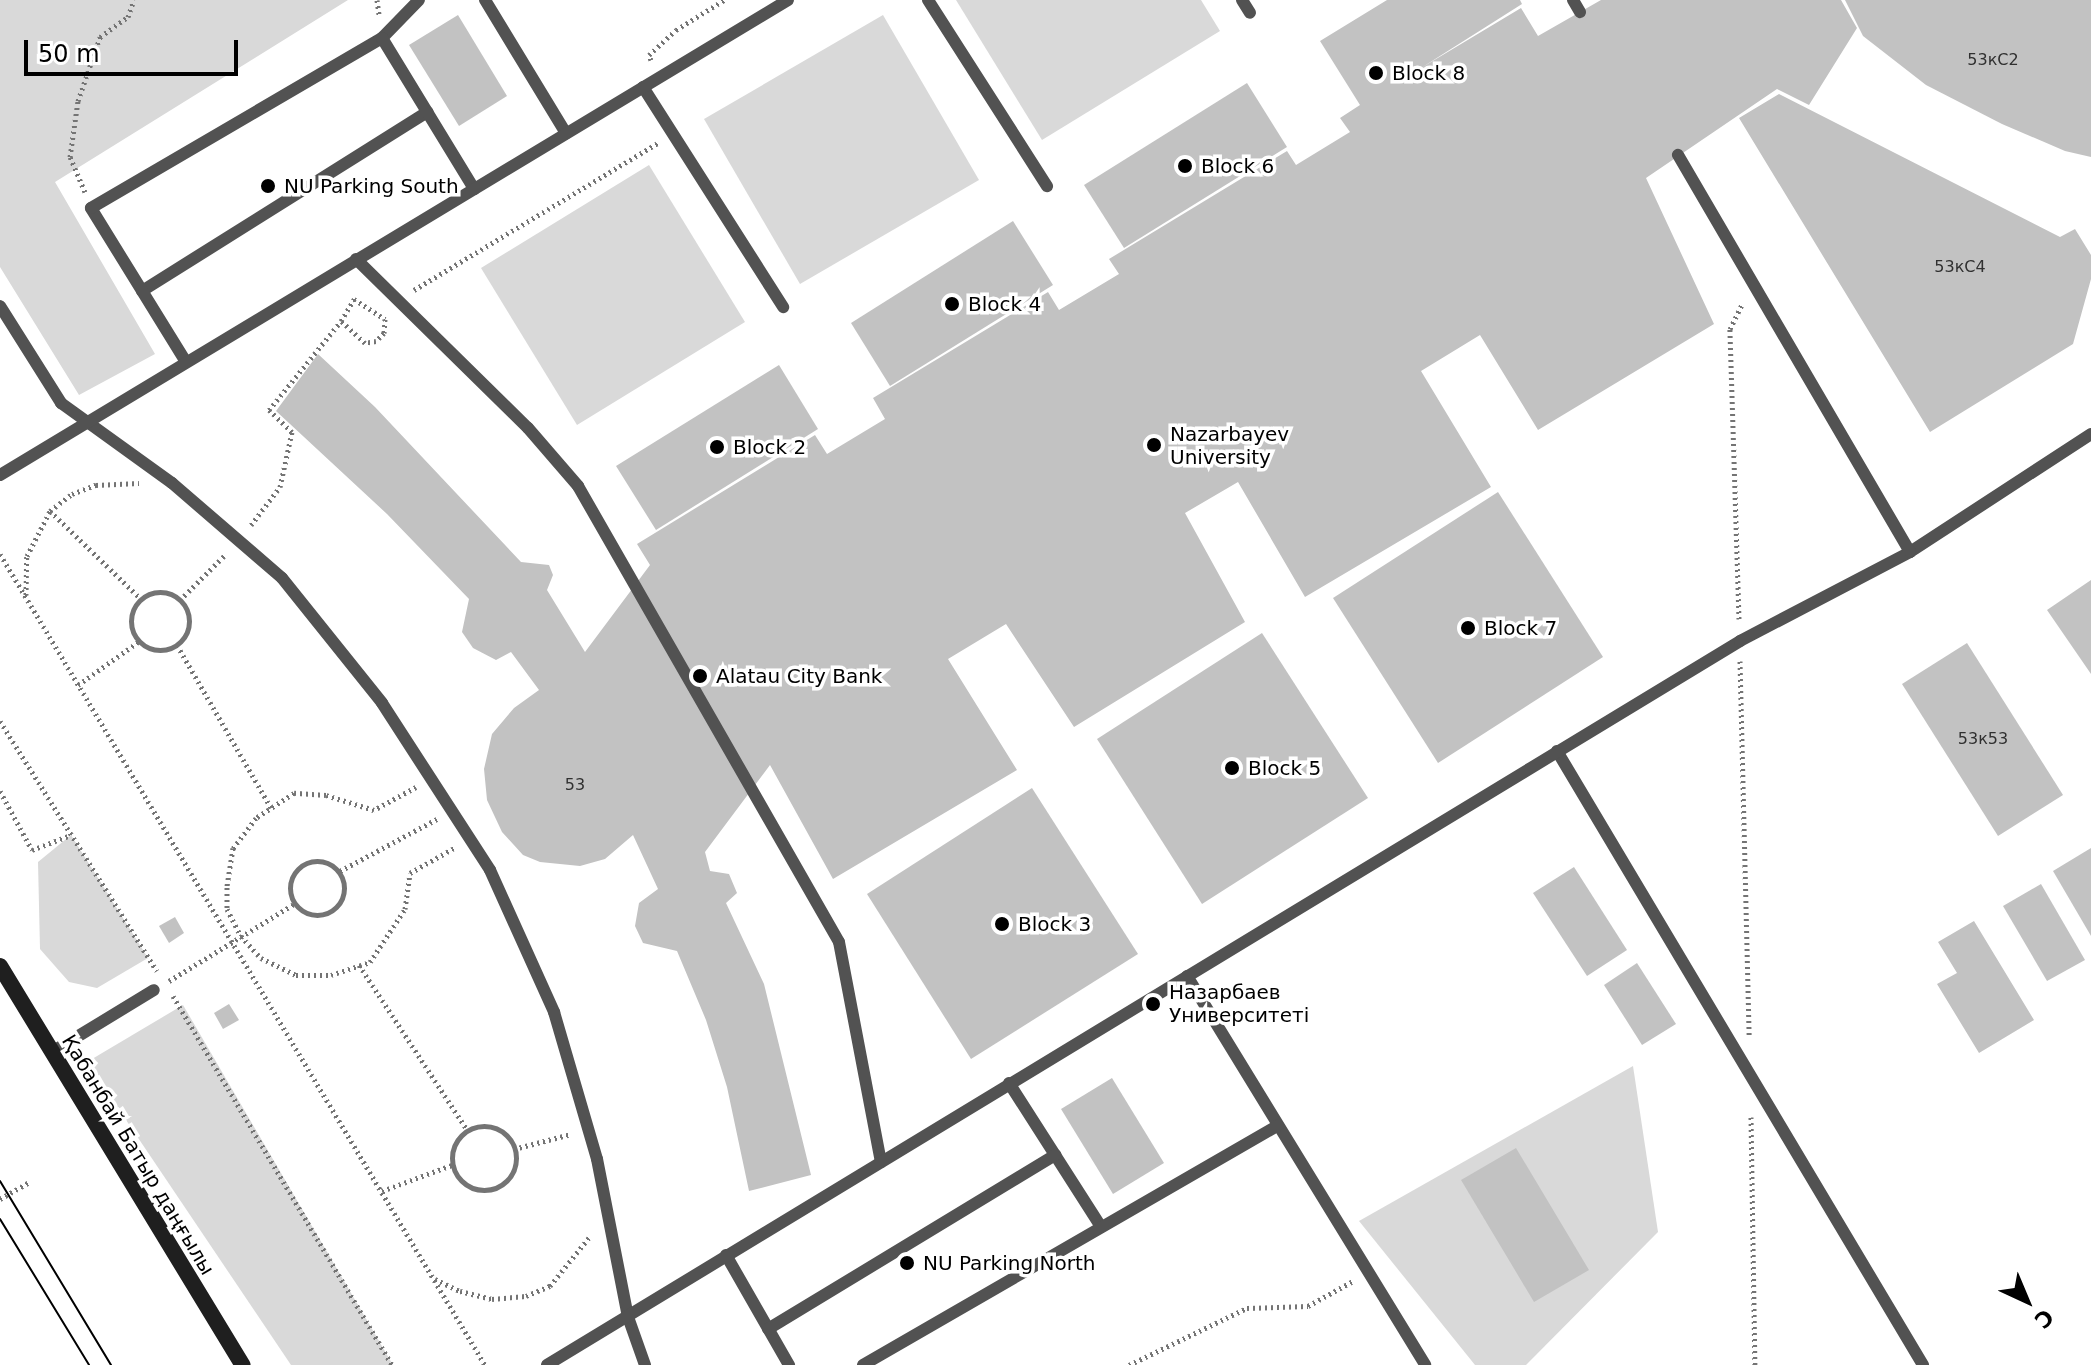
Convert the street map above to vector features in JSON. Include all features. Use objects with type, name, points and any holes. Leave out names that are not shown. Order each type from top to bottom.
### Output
[{"type":"main road","name":"Қабанбай Батыр даңғылы","points":[[0,966],[243,1365]]},
{"type":"lane","points":[[186,362],[91,208],[382,38],[419,0]]},
{"type":"lane","points":[[485,0],[566,133]]},
{"type":"lane","points":[[0,475],[788,0]]},
{"type":"lane","points":[[928,0],[1047,186]]},
{"type":"lane","points":[[1242,0],[1250,13]]},
{"type":"lane","points":[[1573,0],[1580,12]]},
{"type":"lane","points":[[382,38],[474,189]]},
{"type":"lane","points":[[643,87],[783,307]]},
{"type":"lane","points":[[142,291],[427,112]]},
{"type":"lane","points":[[1678,155],[1910,552]]},
{"type":"lane","points":[[356,259],[528,428],[578,486],[839,942],[881,1162]]},
{"type":"lane","points":[[0,306],[61,403],[172,483],[282,578],[382,703],[490,870],[554,1012],[588,1129],[628,1317],[645,1365]]},
{"type":"lane","points":[[547,1365],[1740,641],[1910,552],[2091,434]]},
{"type":"lane","points":[[1557,751],[1923,1365]]},
{"type":"lane","points":[[1187,976],[1425,1365]]},
{"type":"lane","points":[[52,1052],[160,987]]},
{"type":"lane","points":[[1009,1083],[1101,1227]]},
{"type":"lane","points":[[863,1365],[1278,1125]]},
{"type":"lane","points":[[768,1329],[1055,1155]]},
{"type":"lane","points":[[726,1255],[789,1365]]},
{"type":"path","points":[[91,208],[70,157],[78,101],[100,37],[128,17],[134,0]]},
{"type":"path","points":[[660,77],[649,55],[676,30],[724,0]]},
{"type":"path","points":[[396,299],[467,261],[672,133]]},
{"type":"path","points":[[1753,282],[1730,329],[1740,641],[1755,1365]]},
{"type":"path","points":[[180,600],[238,542],[280,487],[292,432],[269,410],[341,321],[354,299],[385,319],[384,333],[376,341],[365,343],[341,321]]},
{"type":"path","points":[[26,598],[27,556],[50,511],[72,494],[96,485],[172,483]]},
{"type":"path","points":[[50,511],[141,599]]},
{"type":"path","points":[[0,554],[485,1365]]},
{"type":"path","points":[[152,591],[172,593],[180,600],[187,607],[189,628],[177,645],[157,651],[138,642],[130,624],[135,604],[152,591]]},
{"type":"path","points":[[78,685],[138,642]]},
{"type":"path","points":[[177,645],[271,808]]},
{"type":"path","points":[[0,721],[392,1365]]},
{"type":"path","points":[[431,778],[374,810],[326,795],[294,793],[256,818],[233,848],[227,909],[241,936],[261,958],[296,975],[331,975],[370,962],[405,909],[410,873],[470,839]]},
{"type":"path","points":[[0,791],[32,850],[71,835]]},
{"type":"path","points":[[340,871],[452,811]]},
{"type":"path","points":[[309,861],[326,861],[340,871],[345,888],[339,904],[325,914],[308,914],[294,904],[289,887],[295,871],[309,861]]},
{"type":"path","points":[[160,987],[294,904]]},
{"type":"path","points":[[359,965],[468,1131]]},
{"type":"path","points":[[472,1127],[495,1127],[512,1140],[514,1149],[517,1162],[506,1182],[485,1191],[464,1184],[452,1165],[456,1143],[472,1127]]},
{"type":"path","points":[[514,1149],[588,1129]]},
{"type":"path","points":[[382,1191],[452,1165]]},
{"type":"path","points":[[0,1199],[29,1182]]},
{"type":"path","points":[[434,1279],[460,1291],[492,1299],[526,1296],[550,1286],[608,1213]]},
{"type":"path","points":[[1129,1365],[1247,1308],[1308,1306],[1368,1273]]},
{"type":"shaded area","points":[[0,0],[348,0],[55,182],[155,354],[79,395],[0,267]]},
{"type":"shaded area","points":[[956,0],[1201,0],[1220,31],[1042,140]]},
{"type":"shaded area","points":[[883,15],[979,180],[800,284],[704,119]]},
{"type":"shaded area","points":[[649,165],[745,322],[577,425],[481,268]]},
{"type":"shaded area","points":[[71,835],[148,958],[97,988],[69,982],[40,949],[38,862]]},
{"type":"shaded area","points":[[183,1005],[393,1365],[291,1365],[87,1062]]},
{"type":"shaded area","points":[[1633,1066],[1658,1232],[1526,1365],[1475,1365],[1359,1221]]},
{"type":"building","name":"Nazarbayev University","points":[[1387,0],[1520,0],[1522,4],[1421,68],[1521,8],[1538,36],[1601,0],[1841,0],[1857,28],[1809,105],[1777,89],[1646,178],[1714,324],[1538,430],[1480,335],[1421,371],[1491,487],[1305,597],[1238,482],[1185,513],[1245,622],[1074,727],[1006,624],[948,659],[1017,770],[833,879],[770,765],[705,852],[710,871],[729,874],[737,893],[726,903],[764,984],[811,1175],[749,1191],[727,1087],[706,1020],[677,951],[643,943],[635,926],[639,903],[658,889],[633,835],[605,859],[580,866],[540,862],[523,855],[502,832],[487,800],[484,769],[492,734],[514,708],[539,690],[511,652],[496,660],[473,648],[462,632],[469,599],[387,514],[276,411],[318,354],[375,407],[521,562],[549,565],[553,575],[547,590],[585,652],[650,565],[637,544],[815,435],[827,454],[885,419],[873,398],[1048,292],[1059,310],[1119,274],[1109,259],[1287,151],[1296,165],[1350,132],[1340,118],[1360,105],[1320,41]]},
{"type":"building","points":[[1845,0],[2091,0],[2091,157],[2065,151],[2002,124],[1926,85],[1863,36]]},
{"type":"building","points":[[458,15],[507,96],[459,126],[409,45]]},
{"type":"building","name":"Block 6","points":[[1247,83],[1287,147],[1124,248],[1084,185]]},
{"type":"building","points":[[1779,94],[2060,237],[2075,229],[2091,255],[2091,279],[2073,344],[1930,432],[1739,118]]},
{"type":"building","name":"Block 4","points":[[1013,221],[1053,285],[890,386],[851,323]]},
{"type":"building","name":"Block 2","points":[[779,365],[818,429],[656,530],[616,466]]},
{"type":"building","name":"Block 7","points":[[1498,492],[1603,657],[1438,763],[1333,598]]},
{"type":"building","points":[[2091,580],[2091,674],[2047,610]]},
{"type":"building","name":"Block 5","points":[[1262,633],[1368,798],[1202,904],[1097,739]]},
{"type":"building","points":[[1967,643],[2063,795],[1998,836],[1902,684]]},
{"type":"building","name":"Block 3","points":[[1032,788],[1138,954],[971,1059],[867,894]]},
{"type":"building","points":[[2091,848],[2091,936],[2053,871]]},
{"type":"building","points":[[1574,867],[1627,950],[1587,976],[1533,893]]},
{"type":"building","points":[[2041,884],[2085,960],[2047,981],[2003,906]]},
{"type":"building","points":[[175,917],[184,933],[169,943],[159,926]]},
{"type":"building","points":[[1974,921],[2034,1020],[1979,1053],[1937,984],[1957,973],[1938,942]]},
{"type":"building","points":[[1637,963],[1676,1024],[1642,1045],[1604,985]]},
{"type":"building","points":[[229,1004],[239,1020],[223,1029],[214,1013]]},
{"type":"building","points":[[1112,1078],[1164,1163],[1113,1194],[1061,1109]]},
{"type":"building","points":[[1516,1148],[1589,1270],[1534,1302],[1461,1180]]},
{"type":"tram line","points":[[0,1181],[111,1365]]},
{"type":"tram line","points":[[0,1219],[89,1365]]},
{"type":"place","name":"Block 8","points":[[1376,73]]},
{"type":"place","name":"Block 6","points":[[1185,166]]},
{"type":"place","name":"NU Parking South","points":[[268,186]]},
{"type":"place","name":"Block 4","points":[[952,304]]},
{"type":"place","name":"Nazarbayev University","points":[[1154,445]]},
{"type":"place","name":"Block 2","points":[[717,447]]},
{"type":"place","name":"Block 7","points":[[1468,628]]},
{"type":"place","name":"Alatau City Bank","points":[[700,676]]},
{"type":"place","name":"Block 5","points":[[1232,768]]},
{"type":"place","name":"Block 3","points":[[1002,924]]},
{"type":"place","name":"Назарбаев Университеті","points":[[1153,1004]]},
{"type":"place","name":"NU Parking North","points":[[907,1263]]}]
